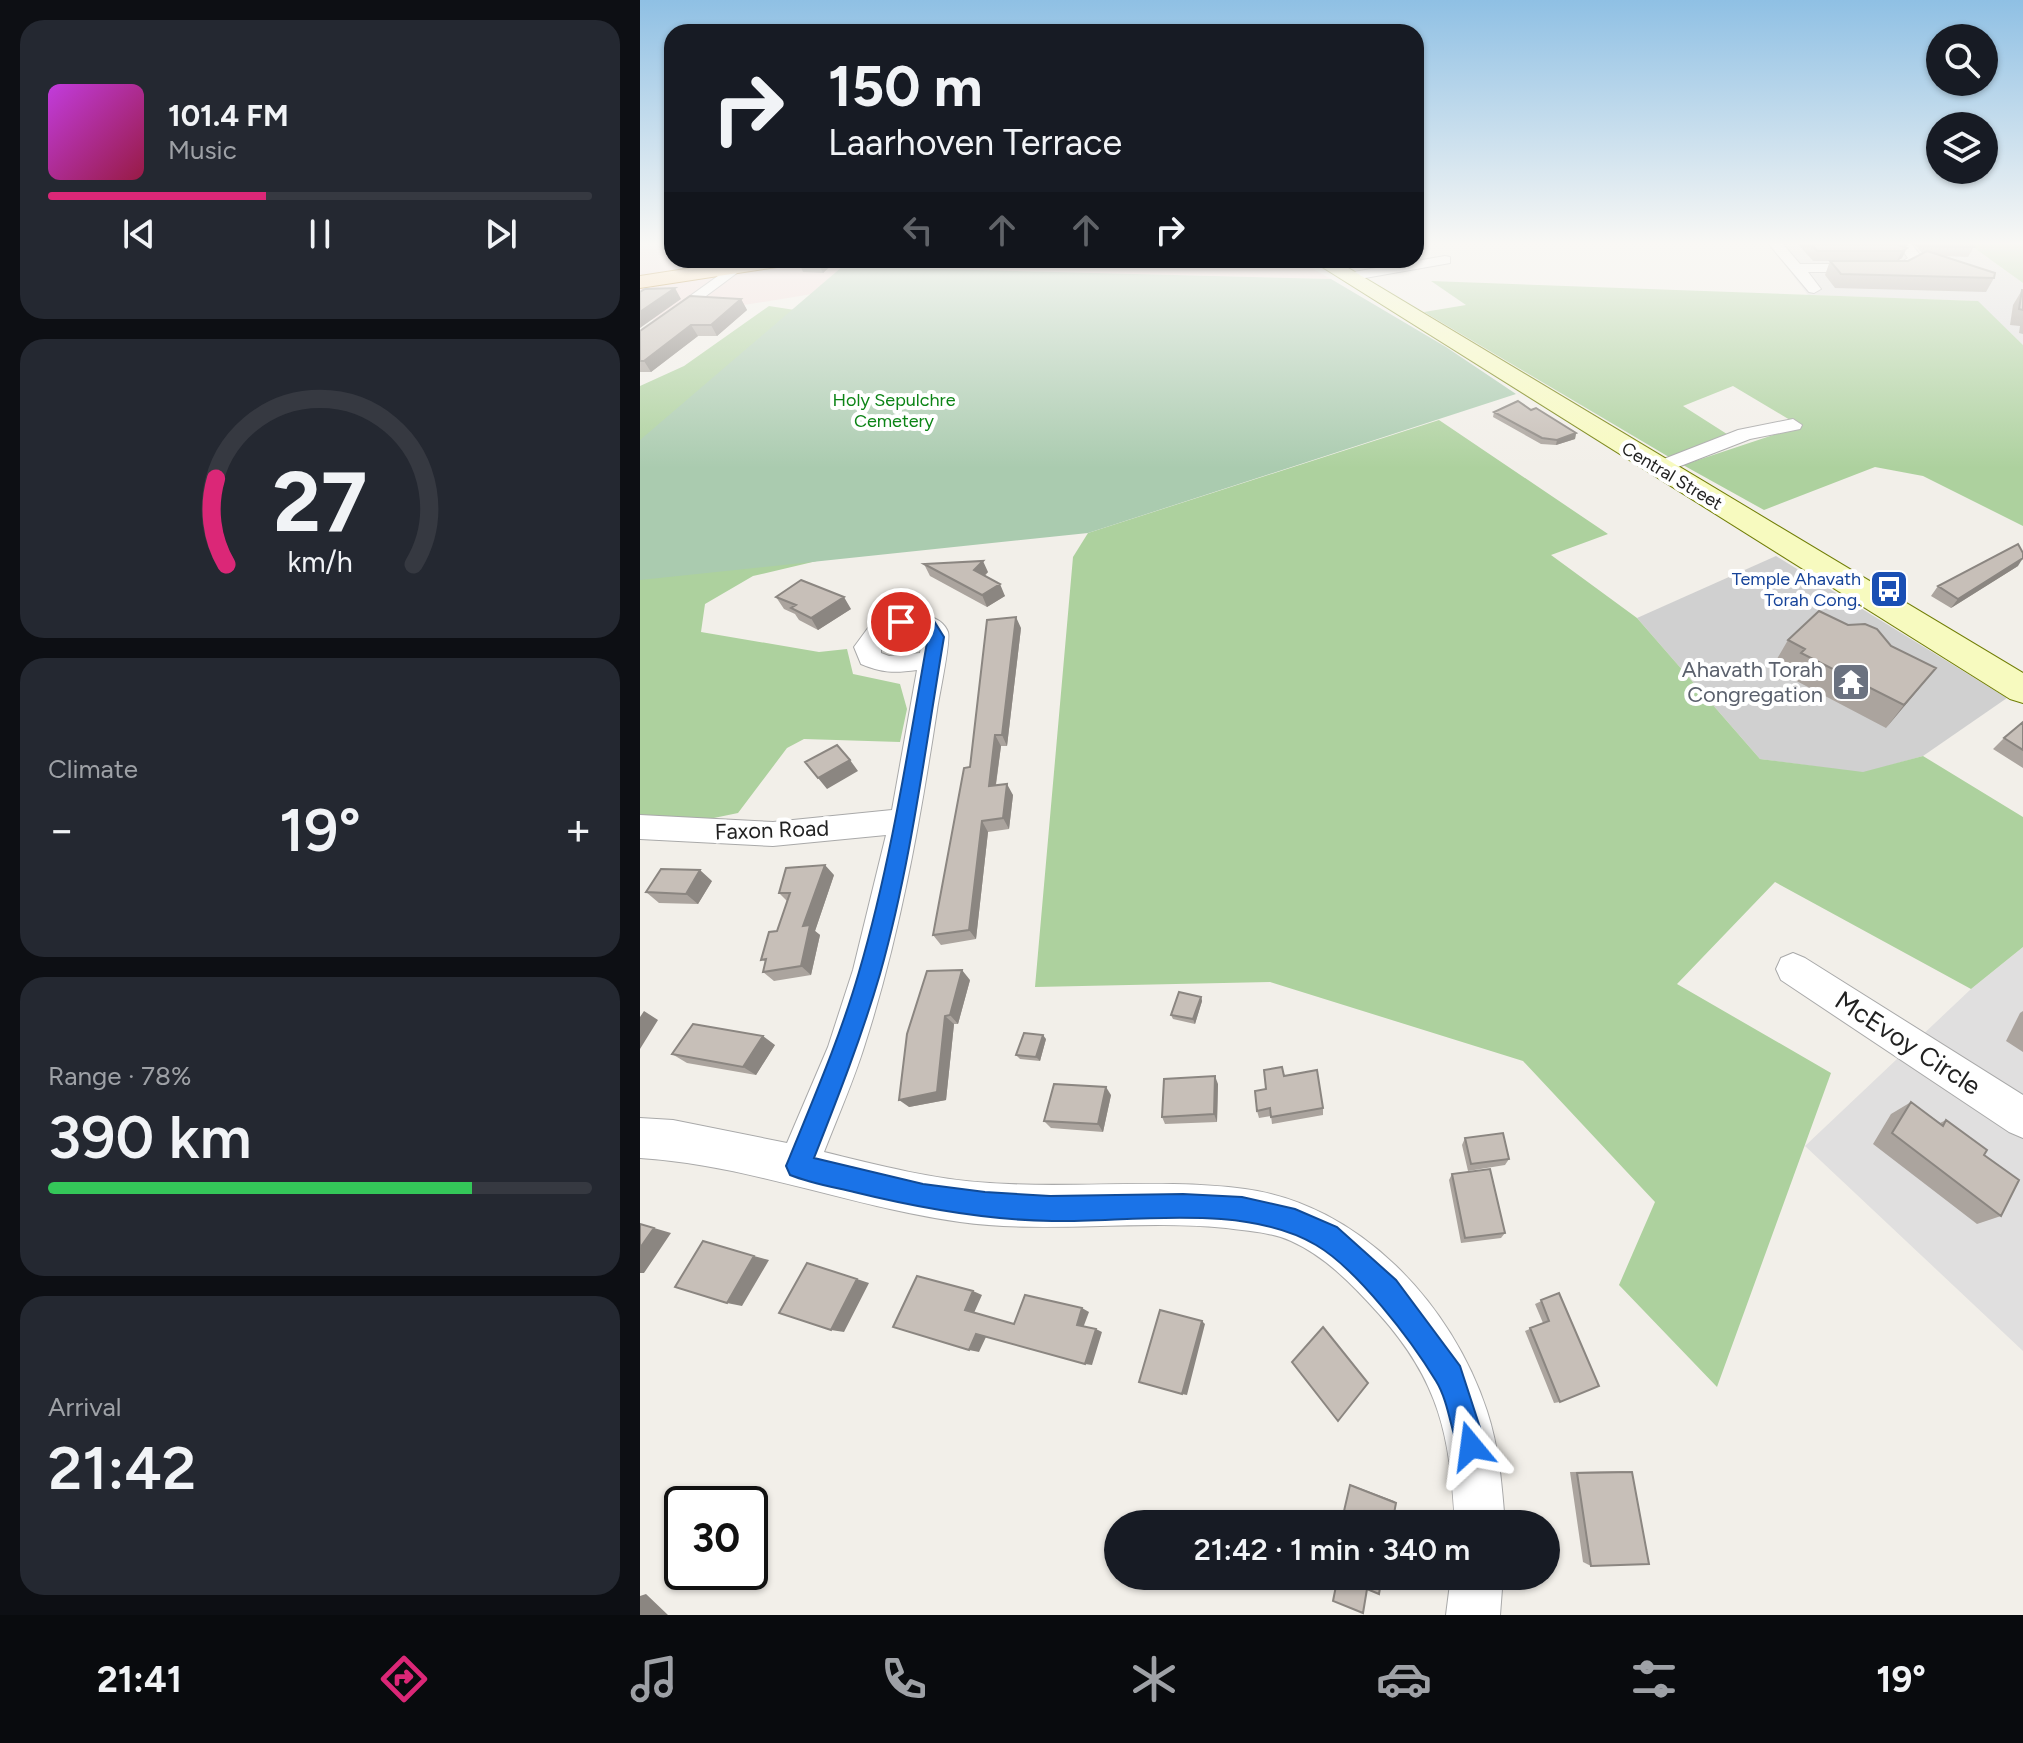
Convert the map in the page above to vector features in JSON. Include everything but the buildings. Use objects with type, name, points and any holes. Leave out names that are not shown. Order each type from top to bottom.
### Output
[{"type":"main road","name":"Central Street","points":[[1414,317],[2023,690]]},
{"type":"street","points":[[640,340],[670,317]]},
{"type":"street","points":[[1658,468],[1745,434],[1793,425]]},
{"type":"street","points":[[798,1166],[846,1047],[870,970],[905,821],[932,660]]},
{"type":"street","name":"Faxon Road","points":[[640,827],[773,834],[905,821]]},
{"type":"street","name":"McEvoy Circle","points":[[1793,969],[2023,1118]]},
{"type":"street","points":[[640,1138],[673,1140],[798,1166],[923,1197],[1050,1208],[1183,1206],[1242,1209],[1286,1218],[1327,1237],[1387,1289],[1450,1376],[1477,1470],[1479,1510]]},
{"type":"street","points":[[1473,1615],[1476,1590]]},
{"type":"shaded area","points":[[640,317],[668,317],[640,322]]},
{"type":"shaded area","points":[[1994,317],[2023,317],[2023,345]]},
{"type":"shaded area","points":[[1776,556],[2007,698],[1923,756],[1863,773],[1760,759],[1637,618]]},
{"type":"shaded area","points":[[2023,947],[2023,1351],[1805,1146],[1971,989]]},
{"type":"green space","points":[[753,317],[827,317],[838,556],[753,576],[705,604],[701,632],[819,652],[847,649],[853,674],[900,684],[907,709],[900,742],[804,739],[787,748],[738,813],[709,819],[640,815],[640,386],[684,366]]},
{"type":"green space","name":"Holy Sepulchre Cemetery","points":[[783,317],[1396,317],[1516,394],[1088,533],[640,580],[640,440]]},
{"type":"green space","points":[[1433,317],[1995,317],[2023,345],[2023,526],[1923,476],[1875,467],[1764,510],[1683,465],[1800,426],[1733,386],[1683,406],[1730,436],[1674,460]]},
{"type":"green space","points":[[1439,420],[1608,534],[1551,555],[1637,618],[1760,759],[1863,772],[1923,756],[2023,817],[2023,947],[1971,989],[1775,882],[1677,984],[1831,1073],[1717,1387],[1619,1285],[1655,1202],[1523,1061],[1270,982],[1035,987],[1073,557],[1088,533]]},
{"type":"green space","points":[[908,630],[919,630],[925,636],[923,645],[905,654],[888,652],[885,645],[890,637]]},
{"type":"place","name":"Temple Ahavath Torah Cong.","points":[[1889,589]]},
{"type":"place","name":"Ahavath Torah Congregation","points":[[1851,682]]},
{"type":"route","points":[[901,622],[924,623],[936,633],[905,821],[870,970],[846,1047],[798,1166],[923,1197],[985,1204],[1050,1208],[1183,1206],[1242,1209],[1286,1218],[1327,1237],[1387,1289],[1450,1376],[1471,1446]]}]
